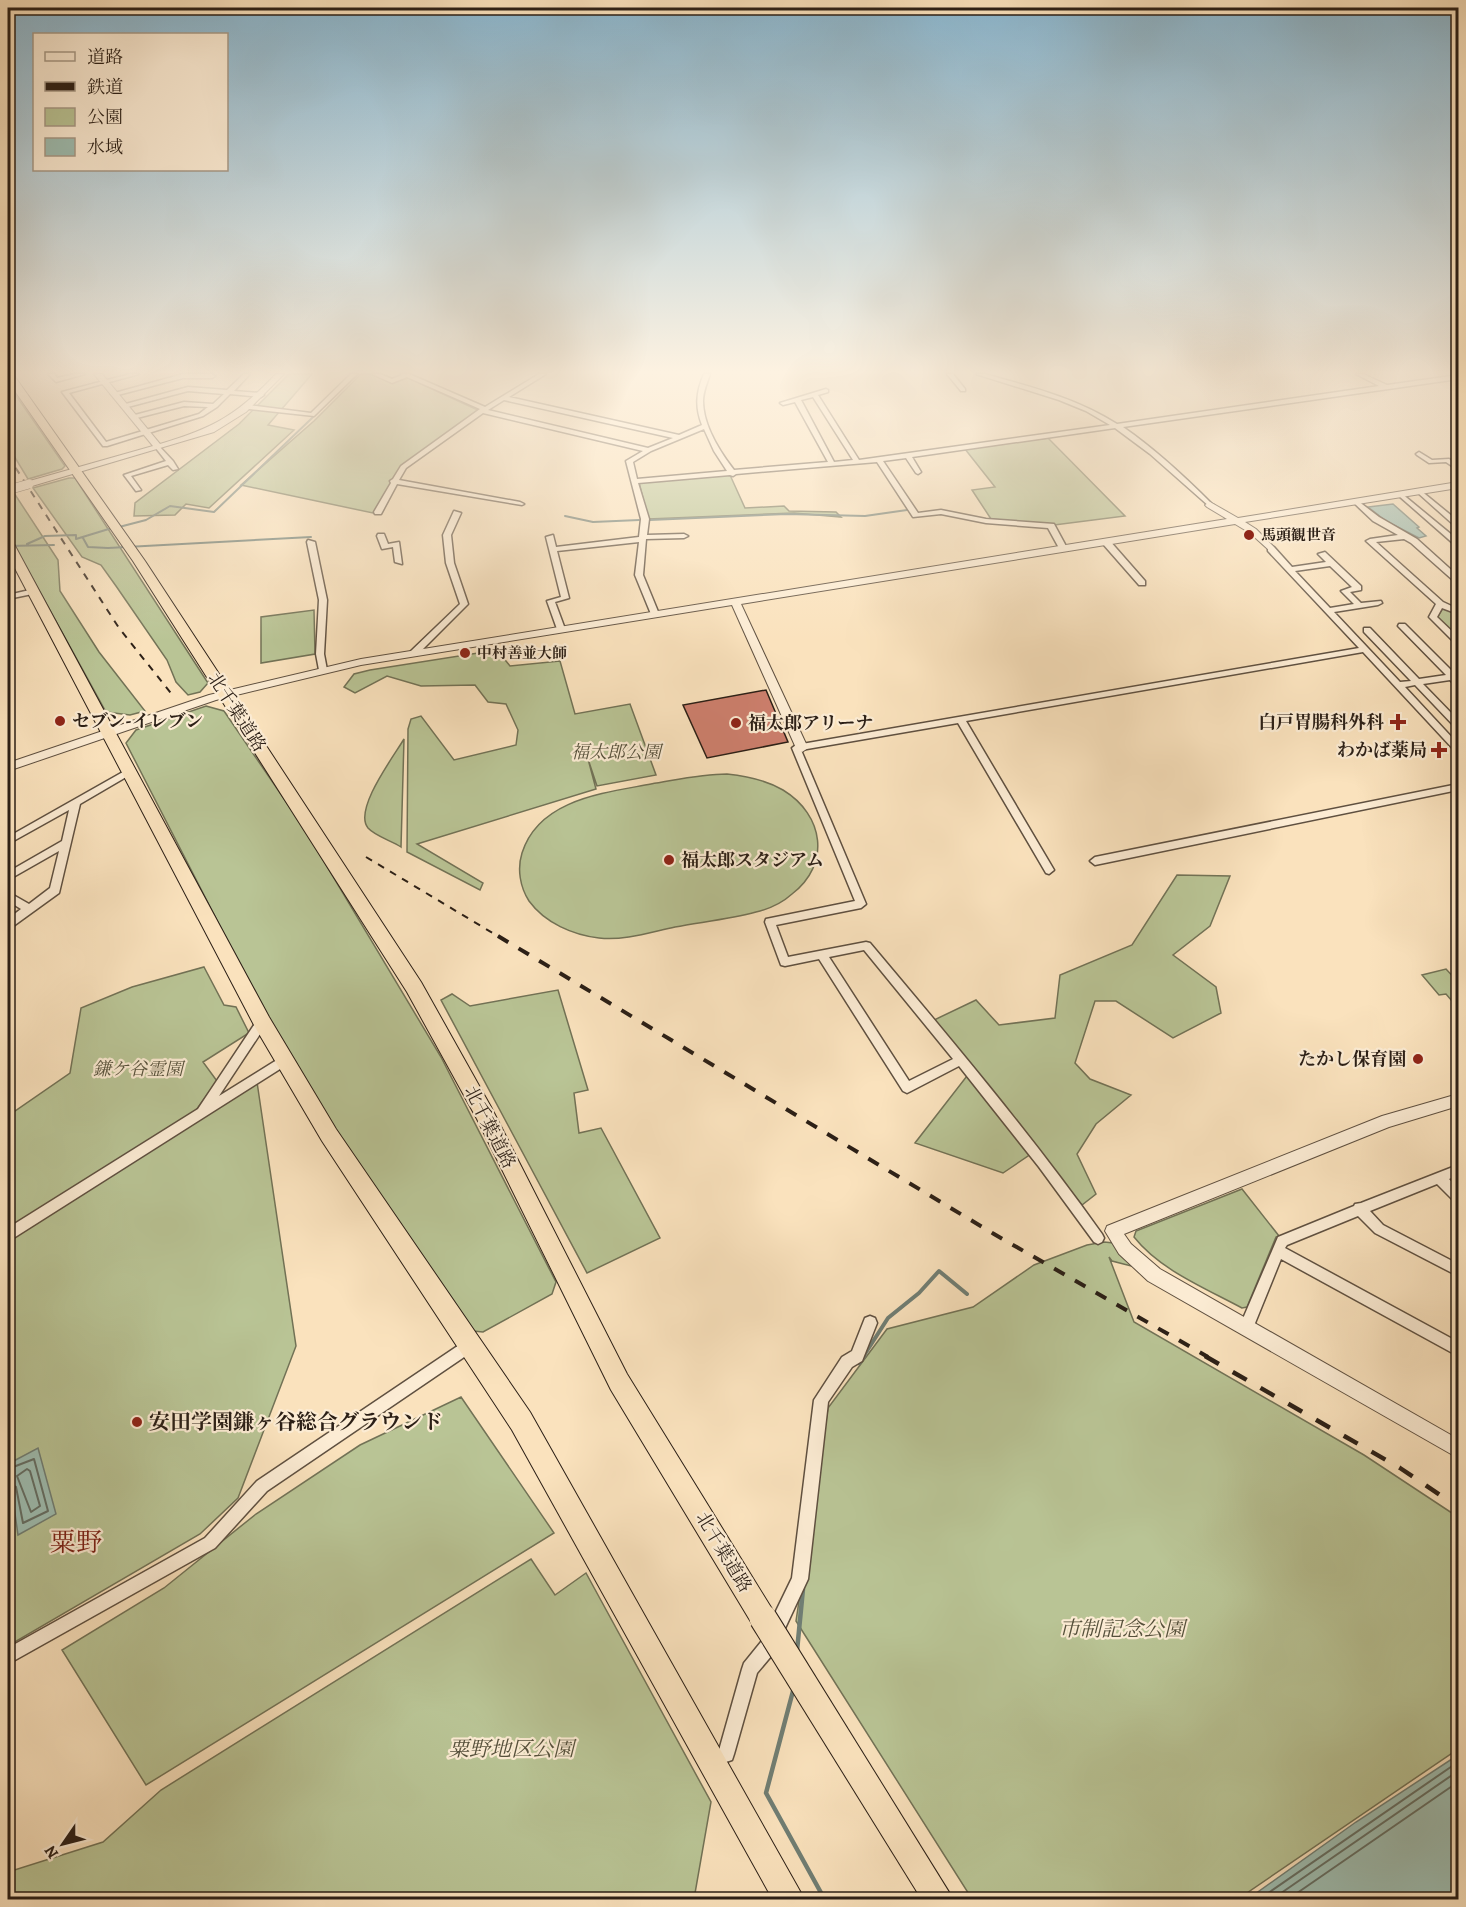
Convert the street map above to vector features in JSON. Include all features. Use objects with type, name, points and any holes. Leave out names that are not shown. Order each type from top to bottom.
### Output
[{"type":"highway","name":"北千葉道路","points":[[64,463],[102,507],[139,561],[414,987],[484,1113],[552,1253],[619,1382],[938,1899]]},
{"type":"highway","points":[[8,544],[284,1061],[392,1231],[471,1344],[521,1421],[790,1899]]},
{"type":"street","points":[[8,490],[102,463]]},
{"type":"street","points":[[138,490],[127,475],[173,465],[171,463]]},
{"type":"street","points":[[378,512],[393,481],[409,463]]},
{"type":"street","points":[[630,463],[645,519],[639,575],[655,614]]},
{"type":"street","points":[[724,463],[733,474]]},
{"type":"street","points":[[635,481],[840,463]]},
{"type":"street","points":[[881,463],[916,515],[941,512],[986,521],[1051,526],[1063,548]]},
{"type":"street","points":[[912,463],[918,472]]},
{"type":"street","points":[[1166,463],[1210,505],[1239,522],[1271,549],[1457,745]]},
{"type":"street","points":[[393,481],[520,504]]},
{"type":"street","points":[[8,767],[226,693],[323,670],[414,652],[1239,522],[1458,485]]},
{"type":"street","points":[[1420,492],[1458,524]]},
{"type":"street","points":[[1401,495],[1458,543]]},
{"type":"street","points":[[1356,502],[1376,519],[1407,536],[1458,580]]},
{"type":"street","points":[[414,652],[464,604],[450,563],[447,535],[457,513]]},
{"type":"street","points":[[381,536],[385,546],[396,544],[399,562]]},
{"type":"street","points":[[554,549],[643,538],[684,536]]},
{"type":"street","points":[[1407,536],[1370,541],[1440,604],[1458,612]]},
{"type":"street","points":[[550,537],[565,598],[551,601],[561,629]]},
{"type":"street","points":[[311,542],[323,600],[320,654],[323,670]]},
{"type":"street","points":[[1106,542],[1142,583]]},
{"type":"street","points":[[1322,554],[1358,588],[1345,591],[1360,606]]},
{"type":"street","points":[[1290,569],[1332,563]]},
{"type":"street","points":[[8,597],[31,585]]},
{"type":"street","points":[[735,602],[802,748]]},
{"type":"street","points":[[1330,610],[1378,603]]},
{"type":"street","points":[[1440,604],[1433,617],[1458,641]]},
{"type":"street","points":[[1402,626],[1456,680]]},
{"type":"street","points":[[1367,630],[1458,725]]},
{"type":"street","points":[[1366,650],[796,748],[861,904],[770,922],[785,962],[866,946],[961,1060],[1101,1237],[1125,1249],[1154,1275],[1458,1449]]},
{"type":"street","points":[[1399,685],[1456,680]]},
{"type":"street","points":[[961,720],[1049,870]]},
{"type":"street","points":[[8,841],[130,771]]},
{"type":"street","points":[[1095,861],[1458,787]]},
{"type":"street","points":[[8,924],[55,890],[76,801]]},
{"type":"street","points":[[8,876],[67,842]]},
{"type":"street","points":[[8,896],[29,909]]},
{"type":"street","points":[[822,955],[907,1088],[961,1060]]},
{"type":"street","points":[[202,1112],[262,1022]]},
{"type":"street","points":[[8,1235],[284,1061]]},
{"type":"street","points":[[1101,1237],[1387,1121],[1458,1100]]},
{"type":"street","points":[[1246,1328],[1282,1241],[1458,1170]]},
{"type":"street","points":[[1438,1177],[1458,1197]]},
{"type":"street","points":[[1359,1208],[1379,1228],[1458,1270]]},
{"type":"street","points":[[1278,1251],[1458,1349]]},
{"type":"street","points":[[726,1754],[750,1669],[767,1648],[800,1579],[821,1400],[847,1362],[857,1356],[870,1323]]},
{"type":"street","points":[[8,1656],[210,1543],[262,1486],[471,1344]]},
{"type":"green space","points":[[18,463],[63,463],[65,466],[62,469],[28,479]]},
{"type":"green space","points":[[188,463],[258,463],[209,508],[186,504],[175,515],[134,516],[135,503]]},
{"type":"green space","points":[[266,463],[407,463],[400,468],[373,513],[241,485]]},
{"type":"green space","points":[[976,463],[1073,463],[1125,516],[1054,525],[991,519],[972,490],[995,487]]},
{"type":"green space","points":[[730,475],[745,508],[784,506],[789,511],[836,512],[841,517],[794,513],[648,519],[639,482]]},
{"type":"green space","points":[[75,478],[208,683],[200,692],[188,695],[176,682],[167,660],[101,565],[82,557],[33,488]]},
{"type":"green space","points":[[14,493],[58,560],[60,591],[99,652],[145,711],[130,715],[106,712],[8,534],[8,495]]},
{"type":"green space","points":[[1443,608],[1458,614],[1458,637],[1438,619]]},
{"type":"green space","points":[[314,610],[315,654],[261,663],[261,617]]},
{"type":"green space","name":"福太郎公園","points":[[497,650],[510,666],[560,661],[575,714],[630,704],[656,775],[597,786],[588,759],[596,789],[417,844],[483,883],[480,890],[407,852],[408,729],[411,719],[421,716],[454,760],[516,745],[518,730],[506,704],[488,702],[475,685],[421,686],[387,676],[355,693],[344,687],[354,674],[370,670]]},
{"type":"green space","points":[[206,706],[224,711],[304,828],[441,1057],[556,1282],[552,1294],[483,1332],[473,1331],[389,1214],[295,1065],[265,1014],[126,743],[136,730]]},
{"type":"green space","points":[[404,739],[401,847],[371,831],[365,820],[370,796]]},
{"type":"green space","name":"福太郎スタジアム","points":[[727,774],[756,779],[783,790],[797,800],[814,826],[818,840],[813,869],[804,882],[784,900],[766,909],[726,919],[637,936],[608,939],[579,934],[560,927],[543,916],[529,901],[520,878],[522,853],[530,835],[558,810],[575,802],[613,791],[689,777]]},
{"type":"green space","points":[[1177,875],[1230,876],[1210,926],[1173,955],[1216,987],[1221,1013],[1173,1038],[1116,1001],[1095,1001],[1075,1063],[1090,1079],[1131,1095],[1096,1124],[1077,1154],[1096,1194],[1082,1205],[1037,1150],[1003,1173],[915,1143],[967,1076],[932,1021],[976,1000],[999,1025],[1055,1018],[1060,975],[1132,945]]},
{"type":"green space","name":"鎌ケ谷霊園","points":[[204,967],[224,1005],[236,1007],[249,1033],[203,1062],[217,1081],[194,1113],[8,1231],[8,1116],[70,1073],[81,1008],[132,987]]},
{"type":"green space","points":[[1446,969],[1458,982],[1458,1008],[1446,994],[1439,995],[1422,975]]},
{"type":"green space","points":[[558,990],[588,1090],[574,1093],[579,1133],[601,1128],[660,1238],[587,1273],[441,1000],[452,994],[470,1006]]},
{"type":"green space","name":"安田学園鎌ヶ谷総合グラウンド","points":[[257,1082],[296,1346],[238,1498],[200,1534],[8,1646],[8,1241]]},
{"type":"green space","points":[[1242,1189],[1279,1236],[1276,1237],[1247,1307],[1242,1308],[1170,1269],[1134,1237],[1136,1231]]},
{"type":"green space","name":"市制記念公園","points":[[1114,1243],[1135,1267],[1112,1261],[1109,1257],[1134,1322],[1364,1455],[1458,1517],[1458,1749],[1238,1899],[972,1899],[796,1621],[828,1408],[887,1329],[973,1307],[1034,1265],[1087,1245]]},
{"type":"green space","points":[[461,1397],[554,1533],[146,1785],[62,1650],[164,1588],[256,1514],[360,1445]]},
{"type":"green space","name":"粟野地区公園","points":[[531,1559],[555,1595],[586,1573],[711,1802],[694,1899],[8,1899],[8,1872],[103,1842],[161,1790]]},
{"type":"water","points":[[1393,504],[1426,536],[1419,538],[1386,521],[1368,507]]},
{"type":"water","points":[[38,1448],[56,1514],[18,1535],[8,1464]]},
{"type":"water","points":[[1458,1755],[1458,1899],[1248,1899],[1356,1822]]},
{"type":"building","name":"福太郎アリーナ","points":[[766,690],[788,742],[707,758],[683,705]]},
{"type":"waterway","points":[[119,527],[146,520],[170,506],[214,512],[265,463]]},
{"type":"waterway","points":[[650,520],[787,514],[865,516],[907,510]]},
{"type":"waterway","points":[[565,516],[593,522],[639,520]]},
{"type":"waterway","points":[[27,544],[45,536],[76,535],[76,539],[112,528]]},
{"type":"waterway","points":[[83,538],[88,547],[108,548],[311,537]]},
{"type":"waterway","points":[[8,546],[54,545]]},
{"type":"waterway","points":[[863,1357],[888,1318],[919,1293],[939,1271],[967,1294]]},
{"type":"waterway","points":[[859,1363],[864,1356]]},
{"type":"waterway","points":[[797,1651],[803,1589]]},
{"type":"waterway","points":[[793,1691],[766,1793],[825,1900]]},
{"type":"railway","points":[[13,463],[119,628],[174,697]]},
{"type":"railway","points":[[366,857],[501,938]]},
{"type":"railway","points":[[498,936],[994,1234],[1208,1357]]},
{"type":"railway","points":[[1205,1356],[1400,1468],[1458,1507]]},
{"type":"place","name":"馬頭観世音","points":[[1249,535]]},
{"type":"place","name":"中村善並大師","points":[[465,653]]},
{"type":"place","name":"セブン-イレブン","points":[[60,721]]},
{"type":"place","name":"白戸胃腸科外科","points":[[1398,722]]},
{"type":"place","name":"福太郎アリーナ","points":[[736,723]]},
{"type":"place","name":"わかば薬局","points":[[1439,750]]},
{"type":"place","name":"福太郎スタジアム","points":[[669,860]]},
{"type":"place","name":"たかし保育園","points":[[1418,1059]]},
{"type":"place","name":"安田学園鎌ヶ谷総合グラウンド","points":[[137,1422]]},
{"type":"district","name":"粟野","points":[[76,1542]]}]
